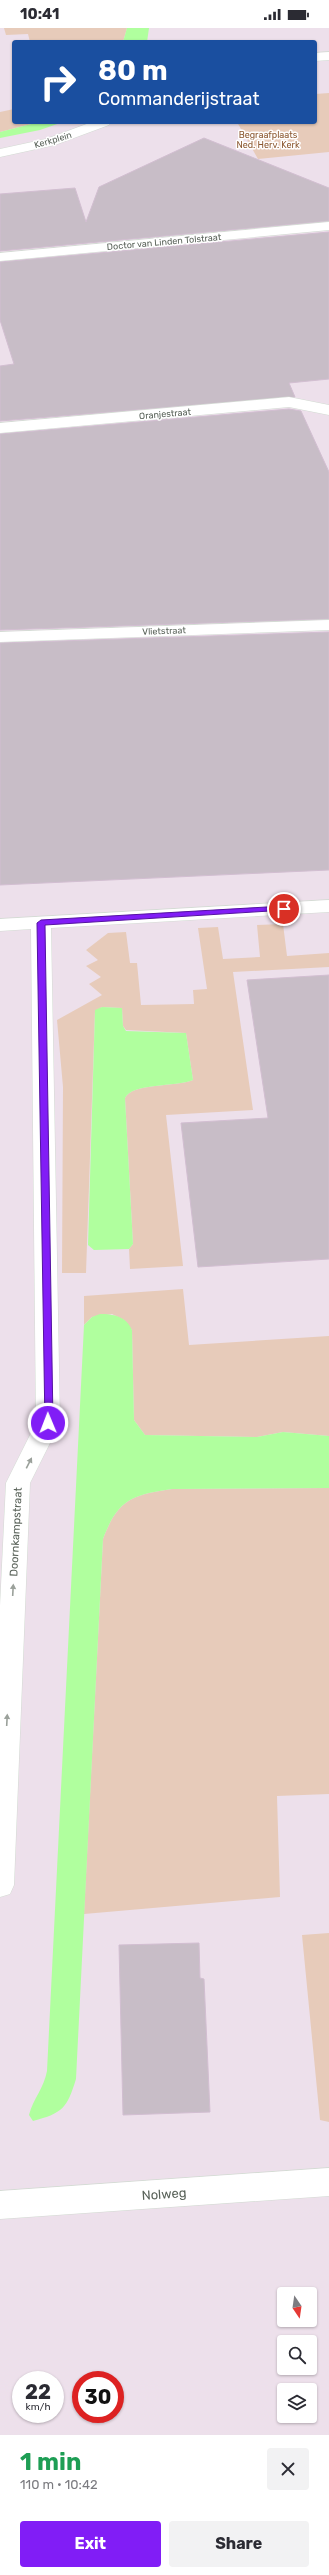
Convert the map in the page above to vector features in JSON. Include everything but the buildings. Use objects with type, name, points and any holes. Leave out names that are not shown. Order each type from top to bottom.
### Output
[{"type":"street","points":[[317,57],[329,56]]},
{"type":"street","name":"Kerkplein","points":[[0,153],[50,142],[99,124]]},
{"type":"street","name":"Doctor van Linden Tolstraat","points":[[0,257],[329,226]]},
{"type":"street","name":"Oranjestraat","points":[[0,428],[289,402],[329,410]]},
{"type":"street","name":"Vlietstraat","points":[[0,637],[329,625]]},
{"type":"street","points":[[0,925],[329,906]]},
{"type":"street","name":"Doornkampstraat","points":[[0,1885],[9,1483],[48,1423],[41,923]]},
{"type":"street","name":"Nolweg","points":[[0,2205],[329,2182]]},
{"type":"green space","points":[[4,28],[127,28],[124,40],[30,40],[28,34],[6,35]]},
{"type":"green space","name":"Begraafplaats Ned. Herv. Kerk","points":[[329,93],[329,152],[258,159],[238,124],[317,124],[317,94]]},
{"type":"green space","points":[[12,109],[12,124],[31,124],[0,132],[0,112]]},
{"type":"green space","points":[[283,924],[287,956],[329,953],[329,967],[233,972],[253,1110],[166,1115],[183,1266],[130,1269],[129,1249],[133,1244],[125,1098],[129,1093],[136,1090],[193,1080],[186,1033],[126,1030],[123,1026],[122,1008],[102,1007],[95,1011],[86,1273],[62,1273],[63,1087],[57,1020],[102,995],[89,984],[101,977],[86,966],[98,960],[86,950],[108,933],[126,932],[130,963],[137,963],[141,1005],[194,1004],[193,990],[207,989],[198,928],[218,927],[223,959],[260,957],[257,925]]},
{"type":"green space","points":[[183,1289],[189,1345],[329,1336],[329,1436],[283,1432],[257,1437],[145,1435],[134,1420],[132,1330],[124,1320],[112,1314],[92,1317],[84,1325],[84,1296]]},
{"type":"green space","points":[[329,1488],[329,1794],[277,1796],[280,1897],[84,1914],[103,1539],[114,1515],[128,1501],[146,1494],[172,1489]]},
{"type":"green space","points":[[329,1933],[329,2122],[320,2120],[302,1935]]},
{"type":"shaded area","points":[[127,28],[149,28],[147,40],[124,40]]},
{"type":"shaded area","points":[[31,124],[57,124],[40,130],[0,138],[0,132]]},
{"type":"shaded area","points":[[102,1007],[122,1008],[123,1026],[126,1031],[186,1033],[193,1080],[136,1090],[129,1093],[125,1098],[133,1244],[129,1249],[94,1250],[88,1245],[95,1010]]},
{"type":"shaded area","points":[[100,1314],[123,1319],[132,1330],[134,1420],[145,1435],[257,1437],[283,1432],[329,1436],[329,1488],[172,1489],[146,1494],[128,1501],[114,1515],[103,1539],[76,2079],[70,2097],[62,2108],[51,2115],[33,2121],[29,2115],[46,2077],[47,2071],[84,1325],[92,1317]]},
{"type":"route","points":[[48,1423],[41,923],[284,909]]}]
